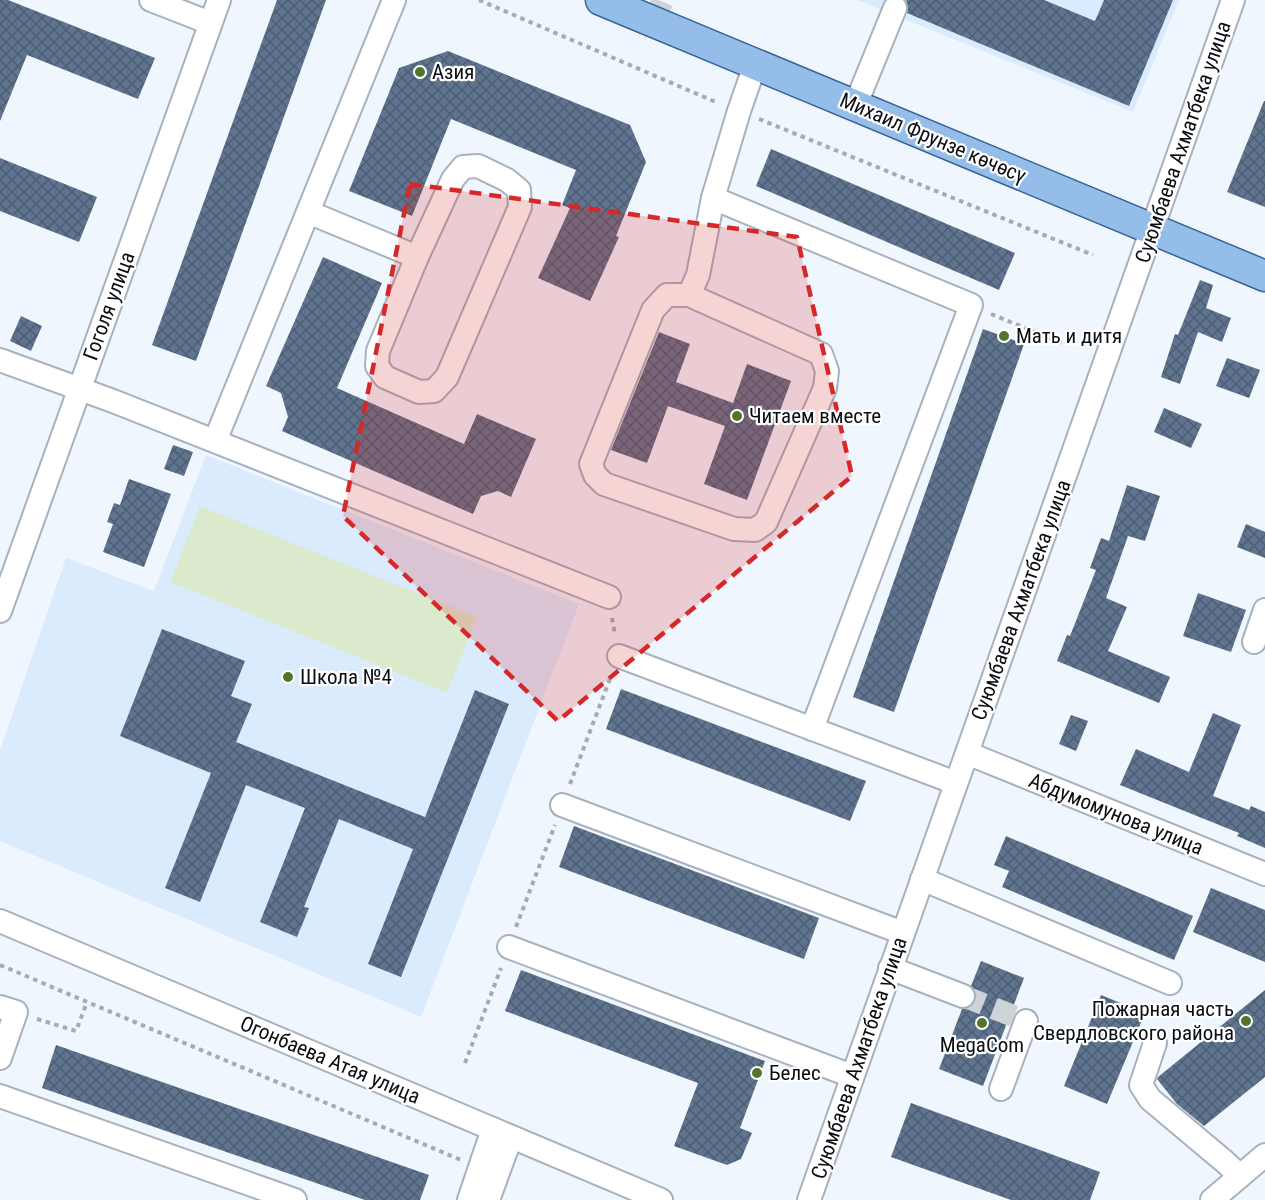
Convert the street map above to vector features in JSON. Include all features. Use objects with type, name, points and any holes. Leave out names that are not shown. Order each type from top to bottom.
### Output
[{"type":"main road","name":"Михаил Фрунзе көчөсү","points":[[601,0],[1265,276]]},
{"type":"street","points":[[151,0],[210,23]]},
{"type":"street","name":"Гоголя улица","points":[[0,611],[219,0]]},
{"type":"street","points":[[215,441],[394,0]]},
{"type":"street","name":"Суюмбаева Ахматбека улица","points":[[809,1200],[1233,0]]},
{"type":"street","points":[[855,106],[895,8]]},
{"type":"street","points":[[689,295],[698,274],[713,198],[755,65]]},
{"type":"street","points":[[477,166],[507,180],[519,190],[520,207],[447,377],[434,391],[419,392],[393,381],[384,377],[377,366],[378,351],[417,257],[453,179],[463,167],[477,166]]},
{"type":"street","points":[[713,198],[971,305],[812,729]]},
{"type":"street","points":[[308,212],[417,257]]},
{"type":"street","points":[[689,295],[821,354],[827,371],[825,388],[766,522],[755,530],[734,529],[604,484],[595,475],[591,464],[653,310],[667,296],[689,295]]},
{"type":"street","points":[[0,360],[80,388],[609,597]]},
{"type":"street","points":[[1254,642],[1265,610]]},
{"type":"street","points":[[619,656],[956,783]]},
{"type":"street","name":"Абдумомунова улица","points":[[967,753],[1265,874]]},
{"type":"street","points":[[562,805],[903,933]]},
{"type":"street","points":[[922,879],[1170,983]]},
{"type":"street","name":"Огонбаева Атая улица","points":[[0,921],[661,1200]]},
{"type":"street","points":[[509,947],[852,1076]]},
{"type":"street","points":[[890,968],[963,996]]},
{"type":"street","points":[[0,1058],[8,1010]]},
{"type":"street","points":[[1001,1089],[1026,1021]]},
{"type":"street","points":[[1155,1042],[1141,1085],[1150,1098],[1240,1176]]},
{"type":"street","points":[[0,1096],[295,1200]]},
{"type":"street","points":[[469,1200],[480,1168],[502,1133]]},
{"type":"street","points":[[488,1200],[502,1133]]},
{"type":"street","points":[[1212,1200],[1265,1155]]},
{"type":"path","points":[[479,0],[739,111],[1093,255]]},
{"type":"path","points":[[971,305],[1062,344]]},
{"type":"path","points":[[465,1063],[619,656],[609,597]]},
{"type":"path","points":[[0,965],[480,1168]]},
{"type":"path","points":[[8,1010],[76,1031],[87,1002]]},
{"type":"highlighted area","points":[[410,184],[797,237],[852,476],[558,721],[343,516]]},
{"type":"shaded area","points":[[857,0],[1179,0],[1133,112]]},
{"type":"shaded area","name":"Школа №4","points":[[206,455],[579,604],[421,1017],[0,841],[0,750],[66,558],[154,591]]},
{"type":"green space","points":[[200,506],[477,617],[447,693],[170,582]]},
{"type":"building","points":[[0,0],[8,0],[155,58],[138,99],[27,55],[0,121]]},
{"type":"building","points":[[277,0],[326,0],[196,361],[152,345]]},
{"type":"building","points":[[906,0],[1044,0],[1095,21],[1104,0],[1173,0],[1129,106],[907,13]]},
{"type":"building","points":[[448,51],[630,125],[646,162],[616,236],[619,237],[590,301],[538,278],[570,208],[562,205],[576,170],[451,119],[412,216],[349,191],[399,68]]},
{"type":"building","points":[[1265,101],[1265,207],[1227,192]]},
{"type":"building","points":[[771,149],[1015,253],[999,290],[756,186]]},
{"type":"building","points":[[0,158],[97,197],[79,242],[0,211]]},
{"type":"building","points":[[323,257],[382,283],[337,388],[464,444],[477,414],[536,439],[511,497],[498,491],[481,496],[473,514],[282,431],[288,417],[281,393],[266,386]]},
{"type":"building","points":[[1200,280],[1213,285],[1206,308],[1231,318],[1222,342],[1198,332],[1180,384],[1161,377],[1175,334],[1178,335]]},
{"type":"building","points":[[21,316],[42,326],[31,351],[10,341]]},
{"type":"building","points":[[983,329],[1024,344],[894,712],[853,697]]},
{"type":"building","name":"Читаем вместе","points":[[659,332],[690,344],[676,382],[733,403],[747,364],[791,381],[747,500],[704,484],[725,426],[668,406],[647,463],[611,450]]},
{"type":"building","points":[[1227,358],[1260,370],[1249,398],[1216,386]]},
{"type":"building","points":[[1164,408],[1202,424],[1191,448],[1154,432]]},
{"type":"building","points":[[173,445],[193,452],[184,476],[164,469]]},
{"type":"building","points":[[129,479],[171,494],[144,567],[103,552],[113,524],[107,522],[114,503],[120,505]]},
{"type":"building","points":[[1127,485],[1160,496],[1145,541],[1128,536],[1106,598],[1127,607],[1108,651],[1170,677],[1159,703],[1057,661],[1067,635],[1070,636],[1096,570],[1090,568],[1101,538],[1109,541]]},
{"type":"building","points":[[1246,524],[1265,532],[1265,558],[1237,547]]},
{"type":"building","points":[[1198,593],[1246,610],[1231,652],[1183,636]]},
{"type":"building","points":[[162,629],[245,661],[231,696],[252,704],[236,742],[425,817],[475,690],[509,704],[401,977],[368,964],[413,849],[339,819],[304,907],[309,908],[297,937],[260,922],[305,808],[246,785],[200,902],[165,888],[211,773],[120,736]]},
{"type":"building","points":[[621,689],[866,781],[850,821],[606,729]]},
{"type":"building","points":[[1213,713],[1241,725],[1213,796],[1249,810],[1251,806],[1265,812],[1265,848],[1237,836],[1239,833],[1120,785],[1136,749],[1189,772]]},
{"type":"building","points":[[1071,715],[1088,721],[1076,751],[1059,744]]},
{"type":"building","points":[[574,826],[819,918],[804,959],[559,867]]},
{"type":"building","points":[[1006,836],[1193,916],[1174,960],[1002,887],[1009,871],[994,865]]},
{"type":"building","name":"Пожарная часть Свердловского района","points":[[1211,888],[1265,910],[1265,962],[1193,932]]},
{"type":"building","name":"MegaCom","points":[[981,961],[1024,978],[983,1086],[939,1069],[962,1009],[971,1007],[975,1001],[976,993],[971,986]]},
{"type":"building","points":[[521,970],[765,1061],[740,1128],[752,1133],[741,1159],[727,1165],[674,1146],[698,1083],[505,1011]]},
{"type":"building","name":"Пожарная часть Свердловского района","points":[[1265,990],[1265,1077],[1204,1126],[1177,1104],[1157,1079]]},
{"type":"building","points":[[1101,995],[1145,1013],[1107,1104],[1064,1086]]},
{"type":"building","points":[[56,1045],[429,1175],[420,1200],[365,1200],[42,1088]]},
{"type":"building","points":[[911,1103],[1100,1172],[1090,1200],[1011,1200],[891,1157]]},
{"type":"tunnel","points":[[654,22],[663,0]]},
{"type":"tunnel","points":[[963,996],[1026,1021]]},
{"type":"place","name":"Азия","points":[[420,72]]},
{"type":"place","name":"Мать и дитя","points":[[1004,336]]},
{"type":"place","name":"Читаем вместе","points":[[737,416]]},
{"type":"place","name":"Школа №4","points":[[288,677]]},
{"type":"place","name":"Пожарная часть Свердловского района","points":[[1246,1021]]},
{"type":"place","name":"MegaCom","points":[[982,1023]]},
{"type":"place","name":"Белес","points":[[757,1073]]}]
